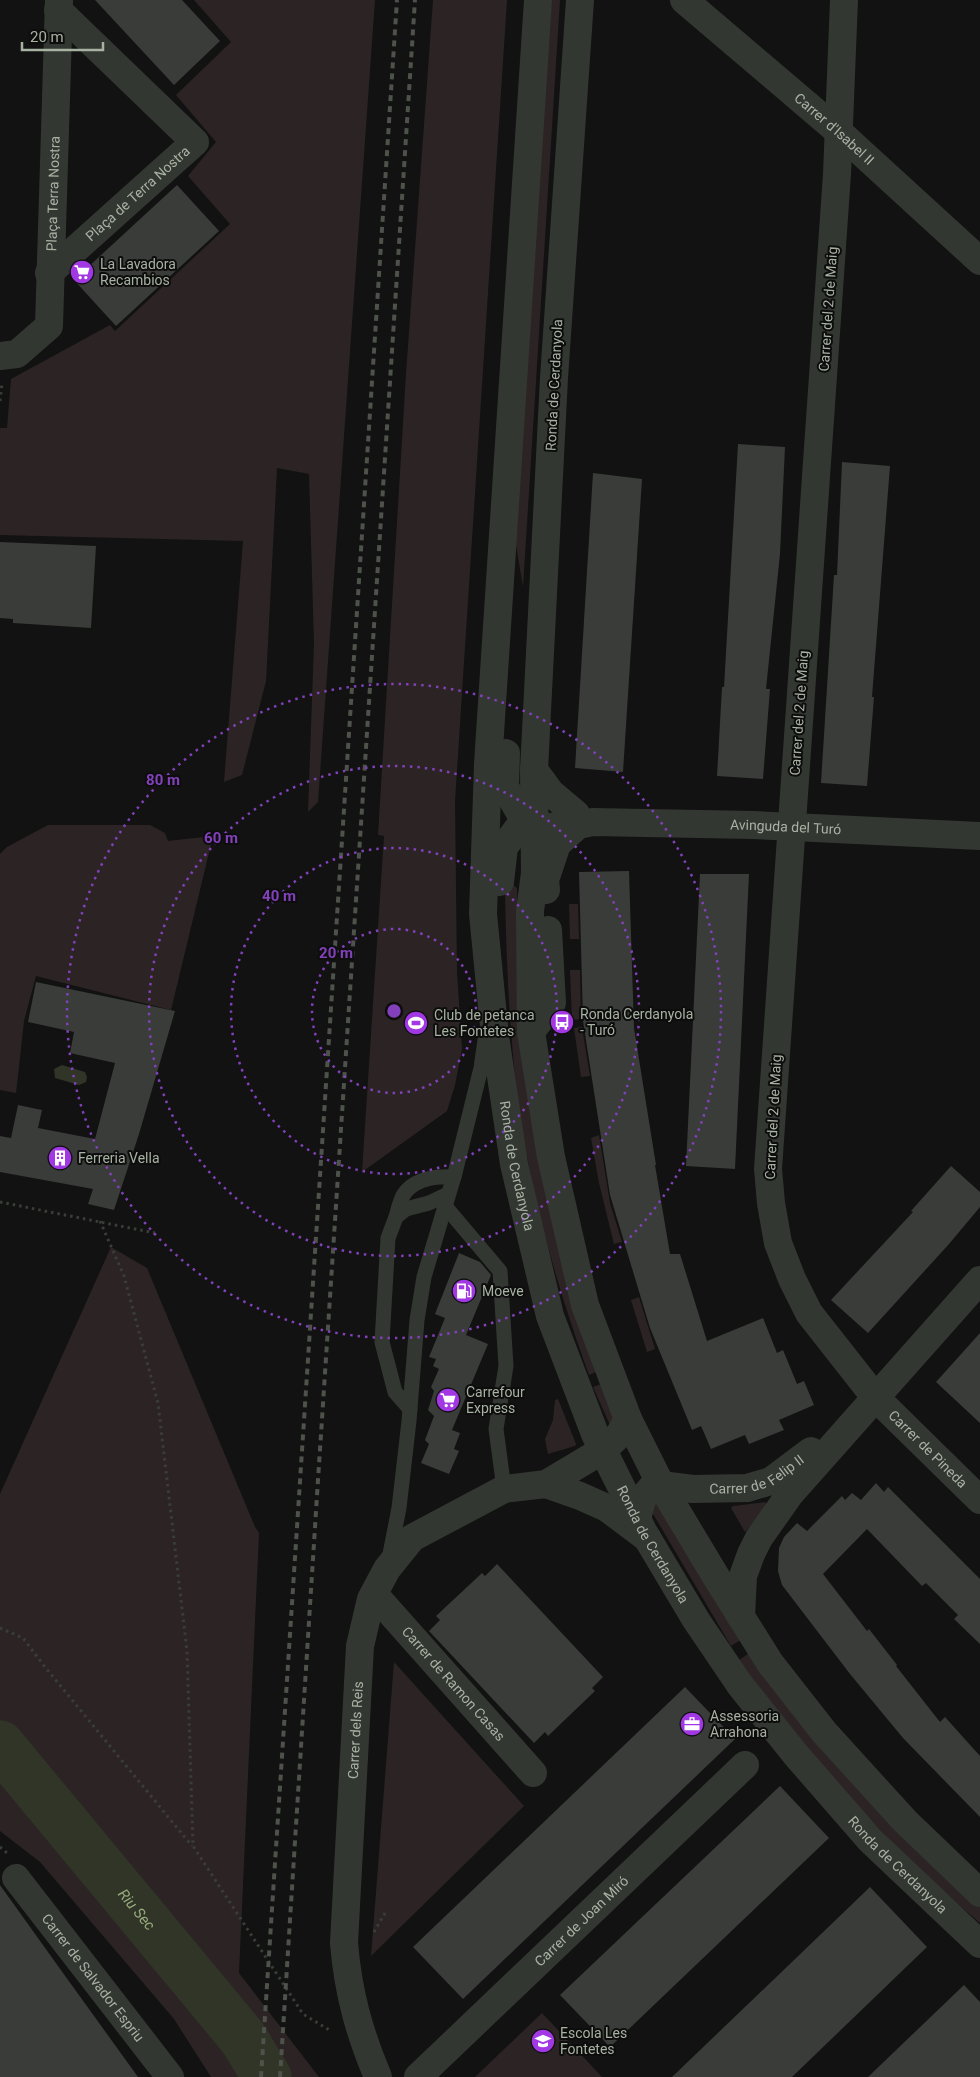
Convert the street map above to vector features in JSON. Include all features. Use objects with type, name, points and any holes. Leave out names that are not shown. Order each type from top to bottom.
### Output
[{"type":"street","name":"Ronda de Cerdanyola","points":[[538,0],[488,764],[483,914],[497,1052],[514,1164],[550,1316],[602,1450],[642,1528],[696,1620],[725,1662],[796,1755],[870,1840],[980,1944]]},
{"type":"street","name":"Ronda de Cerdanyola","points":[[580,0],[554,378],[534,770],[536,820],[535,872],[530,911],[531,1032],[551,1157],[586,1306],[628,1419],[661,1485],[770,1664],[824,1732],[905,1821],[980,1893]]},
{"type":"street","points":[[578,29],[590,0]]},
{"type":"street","name":"Carrer d'Isabel II","points":[[684,0],[839,132],[980,261]]},
{"type":"street","name":"Carrer del 2 de Maig","points":[[844,0],[839,132],[768,1169],[771,1203],[778,1243],[792,1279],[810,1313],[875,1397]]},
{"type":"street","name":"Plaça de Terra Nostra","points":[[49,272],[195,142],[58,5]]},
{"type":"street","name":"Plaça Terra Nostra","points":[[0,356],[17,354],[49,326],[49,272],[58,5]]},
{"type":"street","name":"Ronda de Cerdanyola","points":[[502,538],[516,588],[506,738],[505,787],[520,813],[536,820]]},
{"type":"street","points":[[531,1032],[552,1002],[545,880],[557,844],[582,821],[551,793],[534,770]]},
{"type":"street","name":"Ronda de Cerdanyola","points":[[497,1052],[497,933],[504,847],[519,827],[536,820]]},
{"type":"street","name":"Avinguda del Turó","points":[[536,820],[753,825],[980,836]]},
{"type":"street","name":"Carrer de Felip II","points":[[741,1616],[743,1576],[759,1538],[790,1494],[980,1280]]},
{"type":"street","name":"Carrer de Felip II","points":[[661,1485],[693,1489],[721,1489],[747,1488],[771,1481],[801,1460],[875,1397]]},
{"type":"street","name":"Carrer de Pineda","points":[[875,1397],[976,1495]]},
{"type":"street","name":"Carrer dels Reis","points":[[546,1484],[602,1450],[619,1435],[628,1419]]},
{"type":"street","name":"Carrer dels Reis","points":[[373,2065],[355,2017],[347,1977],[344,1943],[360,1646],[374,1594],[387,1569],[412,1538],[504,1488],[546,1484],[580,1496],[642,1528]]},
{"type":"street","points":[[642,1528],[642,1499],[653,1486],[661,1485]]},
{"type":"street","name":"Carrer de Ramon Casas","points":[[374,1594],[533,1773]]},
{"type":"street","name":"Carrer de Joan Miró","points":[[418,2077],[745,1765]]},
{"type":"street","name":"Carrer de Salvador Espriu","points":[[16,1878],[170,2077]]},
{"type":"lane","points":[[387,1569],[399,1508],[410,1409],[417,1320],[424,1277],[454,1177],[481,1068],[491,999]]},
{"type":"lane","points":[[410,1409],[395,1392],[382,1342],[388,1238],[404,1194],[416,1183],[437,1176],[454,1177]]},
{"type":"lane","points":[[396,1216],[406,1208],[447,1200]]},
{"type":"lane","points":[[447,1200],[500,1271],[506,1366],[496,1429],[504,1488]]},
{"type":"path","points":[[0,401],[1,388]]},
{"type":"path","points":[[0,1202],[155,1233]]},
{"type":"path","points":[[100,1221],[124,1276],[158,1403],[187,1650],[193,1846]]},
{"type":"path","points":[[0,1628],[23,1638],[193,1846],[303,2014],[373,2065]]},
{"type":"shaded area","points":[[194,0],[375,0],[318,802],[308,812],[314,643],[309,474],[277,468],[266,681],[242,775],[224,782],[243,541],[0,535],[0,428],[7,428],[11,379],[110,325],[115,331],[230,224],[188,176],[216,142],[176,95],[231,42]]},
{"type":"shaded area","points":[[433,0],[507,0],[455,801],[457,973],[462,1049],[455,1085],[447,1111],[362,1172],[384,836],[378,835],[406,374]]},
{"type":"shaded area","points":[[550,0],[560,0],[523,587],[514,533]]},
{"type":"shaded area","points":[[48,825],[150,825],[165,833],[168,841],[213,836],[171,1010],[36,976],[24,1021],[16,1093],[0,1090],[0,854],[7,847]]},
{"type":"shaded area","points":[[512,884],[517,888],[518,946],[601,1370],[589,1375],[565,1304],[544,1232],[521,1123],[516,1086],[507,963],[505,889]]},
{"type":"shaded area","points":[[569,904],[578,904],[579,939],[570,939]]},
{"type":"shaded area","points":[[570,970],[580,970],[581,1019],[572,1020]]},
{"type":"shaded area","points":[[582,1027],[590,1076],[581,1077],[574,1028]]},
{"type":"shaded area","points":[[62,1065],[85,1072],[86,1082],[79,1085],[55,1078],[54,1069]]},
{"type":"shaded area","points":[[599,1135],[610,1203],[622,1242],[614,1244],[599,1183],[591,1138]]},
{"type":"shaded area","points":[[111,1247],[147,1268],[259,1533],[239,1973],[319,2077],[211,2077],[174,2019],[40,1862],[0,1831],[0,1494]]},
{"type":"shaded area","points":[[639,1297],[655,1349],[647,1352],[631,1300]]},
{"type":"shaded area","points":[[606,1382],[620,1418],[610,1425],[593,1387]]},
{"type":"shaded area","points":[[558,1399],[576,1444],[575,1446],[548,1454],[545,1439],[553,1420],[555,1400]]},
{"type":"shaded area","points":[[765,1502],[768,1508],[745,1532],[731,1508],[733,1506]]},
{"type":"shaded area","points":[[651,1504],[661,1504],[742,1639],[731,1646],[649,1507]]},
{"type":"shaded area","points":[[752,1651],[980,1907],[980,1923],[893,1843],[813,1757],[738,1661]]},
{"type":"shaded area","points":[[394,1662],[524,1806],[371,1956]]},
{"type":"shaded area","name":"Escola Les Fontetes","points":[[542,2013],[602,2077],[475,2077]]},
{"type":"building","points":[[95,0],[182,0],[220,41],[174,85]]},
{"type":"building","points":[[177,185],[219,231],[116,326],[74,280]]},
{"type":"building","points":[[738,444],[785,447],[780,554],[766,689],[770,689],[763,779],[717,776]]},
{"type":"building","points":[[842,462],[890,466],[867,786],[821,783],[834,575],[837,575]]},
{"type":"building","points":[[593,473],[642,479],[623,772],[575,768]]},
{"type":"building","points":[[0,542],[96,546],[91,628],[13,623],[13,619],[0,618]]},
{"type":"building","points":[[629,871],[634,1028],[670,1254],[680,1254],[707,1341],[763,1318],[777,1353],[783,1350],[797,1384],[804,1381],[814,1405],[779,1420],[784,1430],[749,1444],[745,1435],[711,1449],[701,1426],[692,1430],[650,1328],[610,1195],[583,1021],[579,872]]},
{"type":"building","points":[[700,874],[749,874],[735,1169],[686,1166]]},
{"type":"building","points":[[36,982],[175,1011],[139,1134],[114,1210],[88,1204],[93,1189],[0,1172],[0,1136],[11,1138],[18,1105],[42,1110],[38,1128],[95,1139],[115,1063],[70,1053],[74,1032],[28,1022]]},
{"type":"building","points":[[951,1166],[980,1192],[980,1207],[868,1333],[831,1300],[913,1212],[911,1211]]},
{"type":"building","name":"Carrefour Express","points":[[459,1253],[480,1262],[491,1275],[466,1335],[488,1344],[452,1430],[460,1433],[454,1449],[459,1451],[449,1474],[421,1463],[429,1444],[425,1440],[434,1416],[428,1410],[434,1391],[431,1387],[439,1369],[433,1366],[436,1359],[429,1357],[445,1318],[435,1314]]},
{"type":"building","points":[[980,1333],[980,1423],[936,1382]]},
{"type":"building","points":[[876,1483],[884,1492],[888,1487],[980,1579],[980,1644],[954,1619],[958,1615],[926,1583],[922,1586],[867,1529],[823,1574],[867,1631],[869,1629],[940,1722],[945,1717],[980,1756],[980,1817],[903,1738],[850,1674],[782,1585],[778,1571],[779,1548],[784,1537],[797,1523],[807,1531],[842,1496],[845,1500],[852,1493],[861,1500]]},
{"type":"building","points":[[497,1564],[603,1677],[592,1688],[595,1691],[548,1736],[545,1732],[534,1743],[429,1631],[440,1620],[436,1616],[482,1573],[485,1576]]},
{"type":"building","points":[[685,1687],[735,1739],[463,1999],[413,1947]]},
{"type":"building","points":[[780,1786],[829,1838],[610,2047],[560,1995]]},
{"type":"building","points":[[0,1885],[58,1966],[138,2077],[0,2077]]},
{"type":"building","points":[[870,1887],[927,1947],[792,2077],[672,2077]]},
{"type":"building","points":[[964,1985],[980,2002],[980,2077],[868,2077]]},
{"type":"waterway","name":"Riu Sec","points":[[0,1745],[243,2038],[267,2077]]},
{"type":"railway","points":[[261,2077],[397,0]]},
{"type":"railway","points":[[280,2077],[415,0]]},
{"type":"place","name":"La Lavadora Recambios","points":[[82,272]]},
{"type":"place","name":"Ronda Cerdanyola - Turó","points":[[562,1022]]},
{"type":"place","name":"Club de petanca Les Fontetes","points":[[416,1023]]},
{"type":"place","name":"Ferreria Vella","points":[[60,1158]]},
{"type":"place","name":"Moeve","points":[[464,1291]]},
{"type":"place","name":"Carrefour Express","points":[[448,1400]]},
{"type":"place","name":"Assessoria Arrahona","points":[[692,1724]]},
{"type":"place","name":"Escola Les Fontetes","points":[[543,2041]]}]
